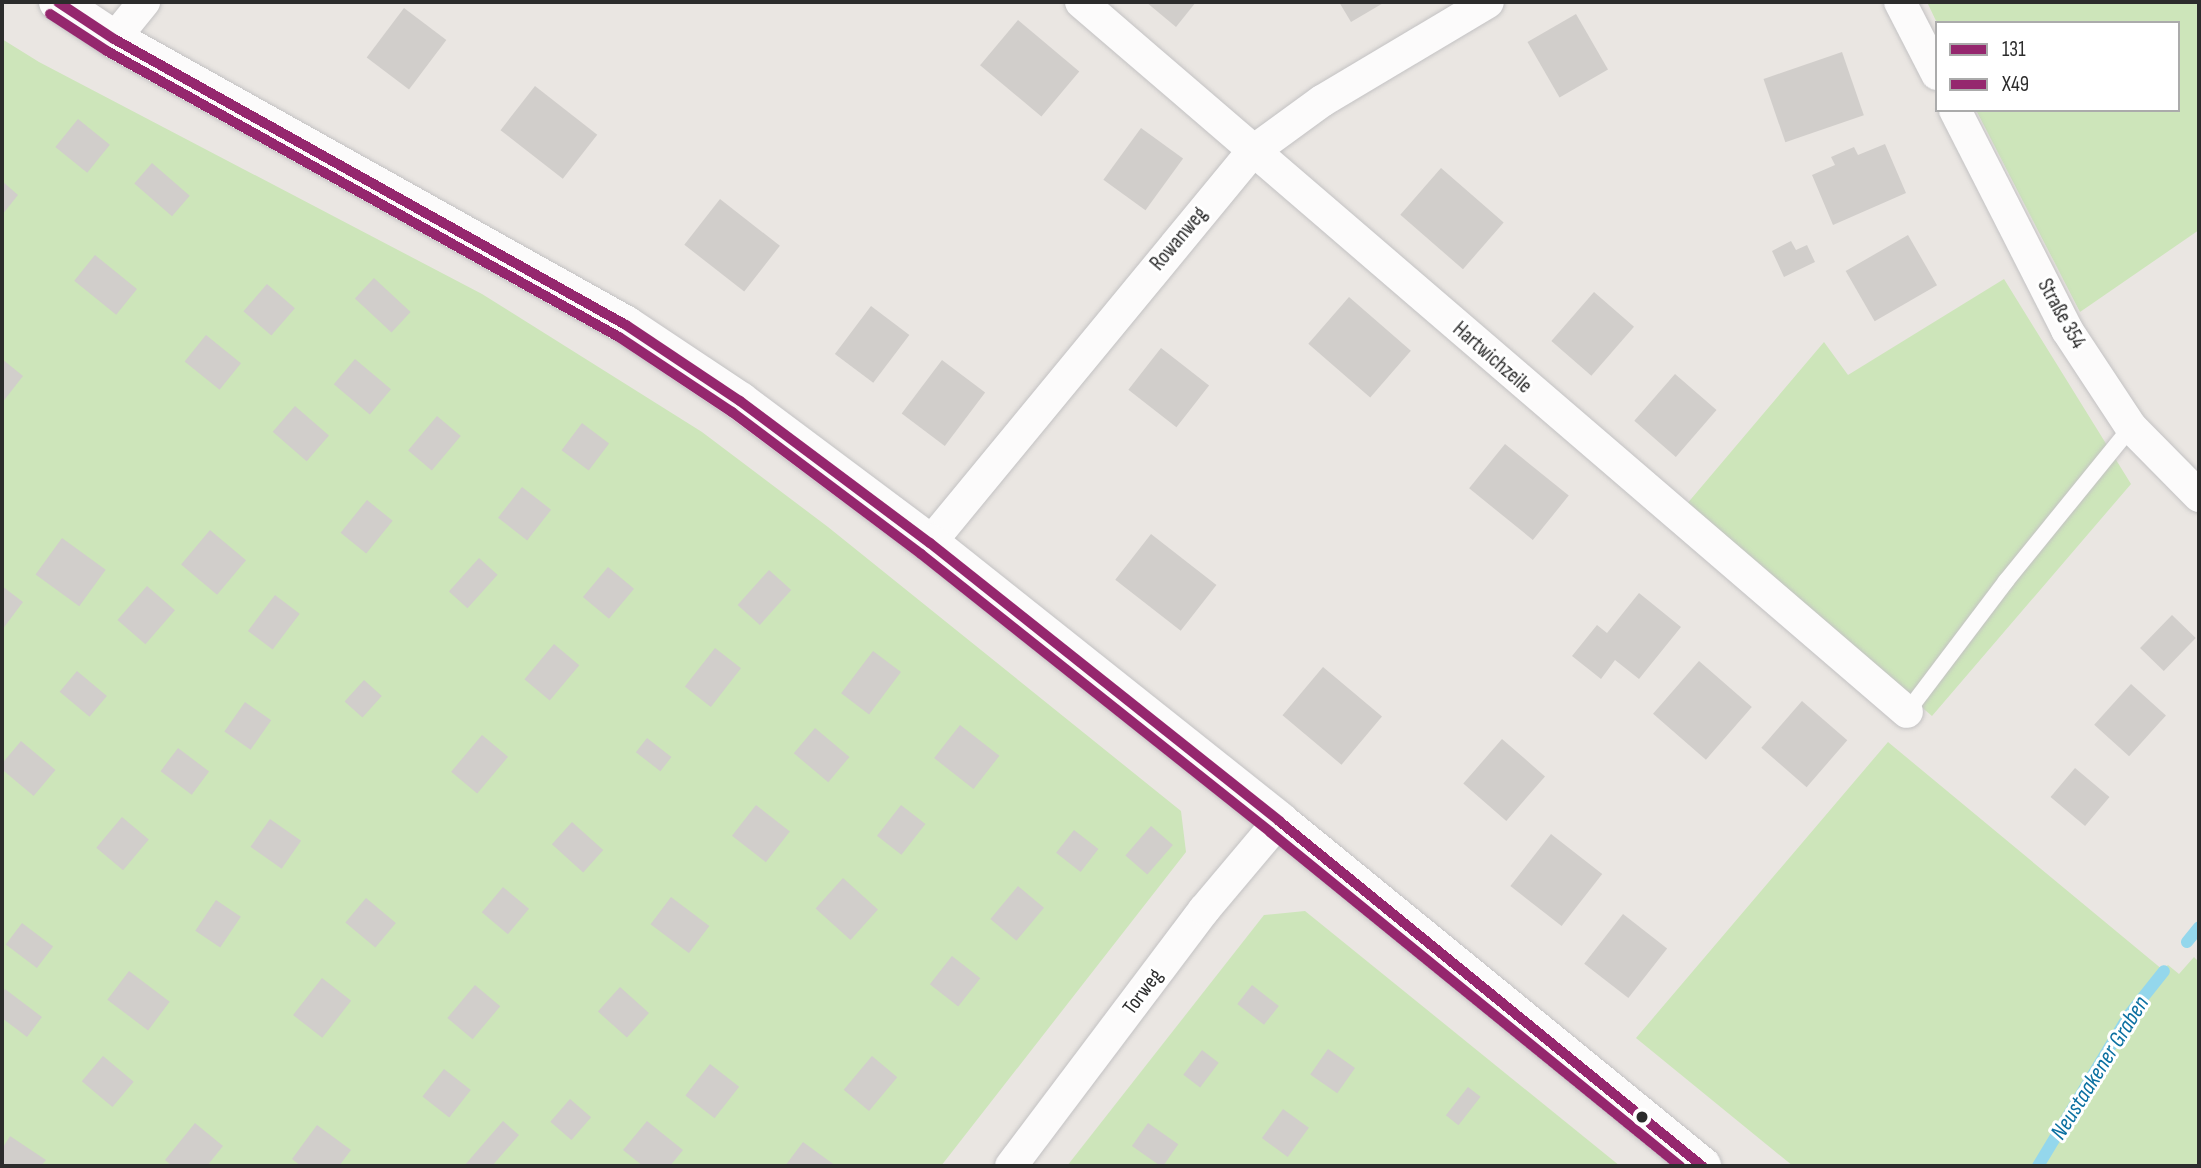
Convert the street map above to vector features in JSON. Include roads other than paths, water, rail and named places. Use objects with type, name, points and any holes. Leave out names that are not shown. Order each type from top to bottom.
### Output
[{"type":"street","points":[[58,2],[114,39],[626,325],[740,401],[930,543],[1279,821],[1702,1166]]},
{"type":"street","points":[[114,39],[144,2]]},
{"type":"street","name":"Hartwichzeile","points":[[1080,2],[1907,712]]},
{"type":"street","name":"Rowanweg","points":[[930,543],[1252,152],[1322,102],[1488,2]]},
{"type":"street","points":[[1900,2],[1935,70]]},
{"type":"street","name":"Straße 354","points":[[1956,112],[2067,330],[2132,428],[2199,496]]},
{"type":"street","name":"Torweg","points":[[1011,1166],[1204,910],[1279,821]]},
{"type":"lane","points":[[1907,712],[2006,581],[2132,428]]},
{"type":"waterway","name":"Neustaakener Graben","points":[[2187,942],[2199,927]]},
{"type":"waterway","name":"Neustaakener Graben","points":[[2038,1166],[2129,1015],[2164,971]]}]
